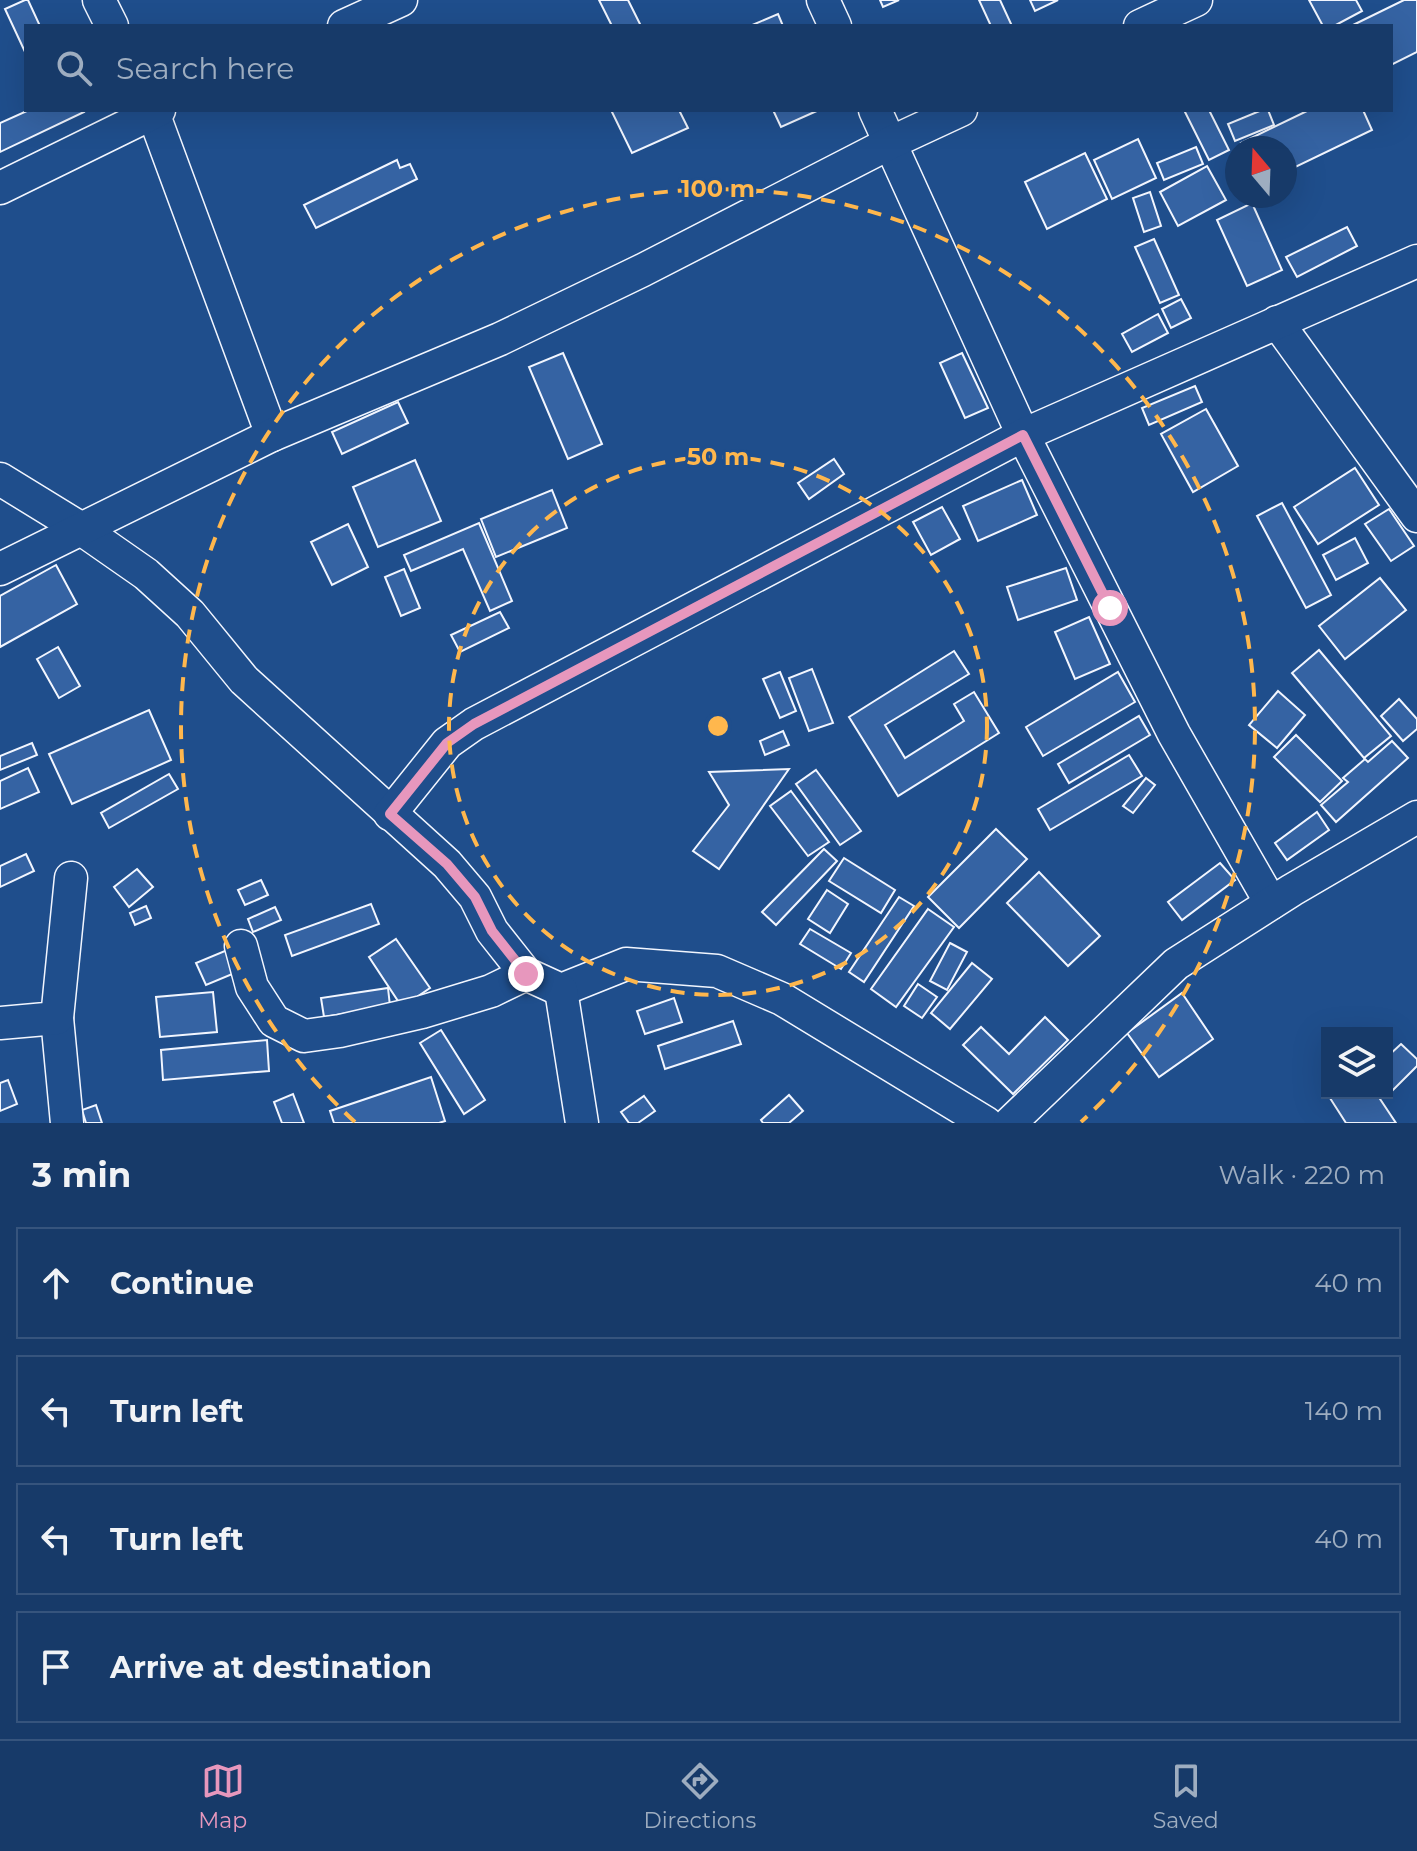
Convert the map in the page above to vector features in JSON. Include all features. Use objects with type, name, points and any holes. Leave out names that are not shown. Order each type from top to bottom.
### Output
[{"type":"street","points":[[99,0],[111,24]]},
{"type":"street","points":[[348,24],[401,0]]},
{"type":"street","points":[[823,0],[834,24]]},
{"type":"street","points":[[1144,24],[1196,0]]},
{"type":"street","points":[[0,188],[153,112]]},
{"type":"street","points":[[155,112],[272,435]]},
{"type":"street","points":[[876,112],[1023,435],[1174,734],[1271,903]]},
{"type":"street","points":[[0,569],[272,435],[500,339],[957,112]]},
{"type":"street","points":[[390,814],[447,743],[474,724],[1023,435],[1417,261]]},
{"type":"street","points":[[1277,322],[1417,516]]},
{"type":"street","points":[[0,479],[80,528],[146,574],[190,614],[244,680],[447,864],[475,897],[492,931],[526,974],[561,990],[626,964],[717,971],[782,999],[986,1123]]},
{"type":"street","points":[[1010,1123],[1176,964],[1271,903],[1417,817]]},
{"type":"street","points":[[67,1123],[57,1018],[71,878]]},
{"type":"street","points":[[241,946],[252,987],[274,1021],[304,1036],[422,1012],[491,991],[526,974]]},
{"type":"street","points":[[561,990],[582,1123]]},
{"type":"street","points":[[0,1023],[57,1018]]},
{"type":"building","points":[[28,0],[39,24],[24,24],[24,50],[5,9]]},
{"type":"building","points":[[599,0],[628,0],[640,24],[611,24]]},
{"type":"building","points":[[880,0],[899,0],[883,7]]},
{"type":"building","points":[[979,0],[1000,0],[1011,24],[990,24]]},
{"type":"building","points":[[1030,0],[1058,0],[1035,11]]},
{"type":"building","points":[[1309,0],[1356,0],[1362,11],[1338,24],[1322,24]]},
{"type":"building","points":[[1404,0],[1417,0],[1417,52],[1393,64],[1393,24],[1355,24]]},
{"type":"building","points":[[778,14],[782,24],[755,24]]},
{"type":"building","points":[[25,112],[84,112],[0,152],[0,123]]},
{"type":"building","points":[[612,112],[680,112],[688,128],[632,153]]},
{"type":"building","points":[[774,112],[815,112],[781,127]]},
{"type":"building","points":[[1185,112],[1210,112],[1225,142],[1225,152],[1209,160]]},
{"type":"building","points":[[1257,112],[1269,112],[1274,125],[1247,136],[1233,136],[1228,124]]},
{"type":"building","points":[[1305,112],[1364,112],[1372,130],[1297,166],[1297,136],[1255,136]]},
{"type":"building","points":[[1138,139],[1156,178],[1112,199],[1094,160]]},
{"type":"building","points":[[1196,147],[1203,164],[1164,180],[1157,163]]},
{"type":"building","points":[[1085,153],[1107,199],[1047,229],[1025,182]]},
{"type":"building","points":[[397,160],[400,168],[410,164],[417,179],[316,228],[304,205]]},
{"type":"building","points":[[1207,166],[1225,201],[1178,226],[1160,192]]},
{"type":"building","points":[[1150,192],[1161,226],[1144,232],[1133,198]]},
{"type":"building","points":[[1242,208],[1254,208],[1282,270],[1247,286],[1217,220]]},
{"type":"building","points":[[1347,227],[1357,246],[1297,277],[1286,257]]},
{"type":"building","points":[[1154,239],[1179,295],[1160,303],[1135,247]]},
{"type":"building","points":[[1181,299],[1191,318],[1171,328],[1162,309]]},
{"type":"building","points":[[1158,314],[1168,333],[1132,352],[1122,334]]},
{"type":"building","points":[[563,353],[602,444],[568,459],[529,367]]},
{"type":"building","points":[[962,353],[988,408],[965,418],[940,363]]},
{"type":"building","points":[[1195,386],[1202,402],[1149,425],[1142,408]]},
{"type":"building","points":[[398,402],[408,423],[342,454],[332,432]]},
{"type":"building","points":[[1206,409],[1238,466],[1193,492],[1161,434]]},
{"type":"building","points":[[834,459],[844,474],[809,499],[798,483]]},
{"type":"building","points":[[415,460],[441,521],[378,547],[353,487]]},
{"type":"building","points":[[1355,468],[1379,505],[1318,544],[1294,507]]},
{"type":"building","points":[[1022,480],[1037,515],[978,541],[963,506]]},
{"type":"building","points":[[552,490],[567,528],[496,557],[481,519]]},
{"type":"building","points":[[1282,503],[1331,595],[1306,608],[1257,516]]},
{"type":"building","points":[[942,507],[960,539],[931,555],[913,522]]},
{"type":"building","points":[[1389,509],[1414,546],[1391,561],[1365,524]]},
{"type":"building","points":[[479,523],[512,601],[490,611],[463,549],[411,571],[404,555]]},
{"type":"building","points":[[348,524],[368,567],[332,585],[311,542]]},
{"type":"building","points":[[1355,538],[1368,563],[1336,580],[1323,555]]},
{"type":"building","points":[[56,565],[77,604],[0,647],[0,596]]},
{"type":"building","points":[[1066,568],[1077,600],[1018,620],[1007,587]]},
{"type":"building","points":[[404,569],[420,608],[401,616],[385,577]]},
{"type":"building","points":[[1380,578],[1406,610],[1345,659],[1319,626]]},
{"type":"building","points":[[500,612],[509,628],[460,652],[451,635]]},
{"type":"building","points":[[1089,617],[1110,664],[1075,679],[1055,632]]},
{"type":"building","points":[[58,647],[80,686],[59,698],[37,659]]},
{"type":"building","points":[[1319,650],[1391,736],[1364,758],[1292,673]]},
{"type":"building","points":[[954,651],[969,674],[885,725],[905,758],[964,721],[954,704],[974,692],[999,733],[898,796],[849,717]]},
{"type":"building","points":[[812,669],[833,723],[809,731],[789,678]]},
{"type":"building","points":[[780,672],[796,711],[780,718],[763,679]]},
{"type":"building","points":[[1118,672],[1135,702],[1043,756],[1026,727]]},
{"type":"building","points":[[1278,691],[1305,715],[1277,748],[1249,725]]},
{"type":"building","points":[[1399,699],[1417,719],[1417,729],[1403,741],[1381,716]]},
{"type":"building","points":[[149,710],[171,760],[72,804],[49,754]]},
{"type":"building","points":[[1139,716],[1150,735],[1069,783],[1058,764]]},
{"type":"building","points":[[783,731],[789,745],[765,755],[760,741]]},
{"type":"building","points":[[1296,735],[1342,781],[1320,802],[1274,757]]},
{"type":"building","points":[[1392,741],[1408,758],[1336,822],[1321,805],[1348,782],[1343,778]]},
{"type":"building","points":[[32,743],[37,755],[0,770],[0,756]]},
{"type":"building","points":[[1129,755],[1142,776],[1050,830],[1038,809]]},
{"type":"building","points":[[28,768],[39,792],[0,809],[0,781]]},
{"type":"building","points":[[789,769],[719,869],[693,851],[729,805],[709,772]]},
{"type":"building","points":[[816,770],[861,831],[840,845],[796,784]]},
{"type":"building","points":[[169,774],[178,789],[109,828],[101,813]]},
{"type":"building","points":[[1146,778],[1155,785],[1133,813],[1123,806]]},
{"type":"building","points":[[791,791],[829,842],[808,856],[770,806]]},
{"type":"building","points":[[1317,812],[1329,830],[1287,860],[1275,843]]},
{"type":"building","points":[[996,829],[1027,859],[959,928],[928,897]]},
{"type":"building","points":[[824,849],[837,861],[776,925],[762,912]]},
{"type":"building","points":[[26,854],[34,871],[0,887],[0,866]]},
{"type":"building","points":[[844,858],[895,890],[881,913],[829,881]]},
{"type":"building","points":[[1220,863],[1235,880],[1182,920],[1168,902]]},
{"type":"building","points":[[137,869],[153,887],[129,907],[114,887]]},
{"type":"building","points":[[1039,872],[1100,936],[1068,966],[1007,903]]},
{"type":"building","points":[[261,880],[268,895],[245,905],[238,890]]},
{"type":"building","points":[[827,890],[848,904],[830,933],[808,919]]},
{"type":"building","points":[[899,897],[914,906],[864,982],[849,972]]},
{"type":"building","points":[[371,904],[379,924],[292,956],[285,935]]},
{"type":"building","points":[[146,906],[151,918],[135,925],[130,913]]},
{"type":"building","points":[[275,907],[281,920],[253,932],[248,919]]},
{"type":"building","points":[[928,909],[954,927],[896,1007],[871,989]]},
{"type":"building","points":[[810,929],[851,953],[841,969],[800,944]]},
{"type":"building","points":[[396,939],[430,988],[402,1007],[369,957]]},
{"type":"building","points":[[950,943],[967,952],[947,990],[930,981]]},
{"type":"building","points":[[232,948],[242,970],[206,985],[196,963]]},
{"type":"building","points":[[972,963],[992,979],[950,1029],[931,1013]]},
{"type":"building","points":[[918,984],[937,997],[922,1018],[904,1006]]},
{"type":"building","points":[[388,988],[390,1006],[324,1017],[321,998]]},
{"type":"building","points":[[213,992],[217,1032],[160,1037],[156,997]]},
{"type":"building","points":[[1182,993],[1213,1039],[1159,1077],[1127,1033]]},
{"type":"building","points":[[674,998],[682,1022],[645,1034],[637,1011]]},
{"type":"building","points":[[1045,1017],[1068,1040],[1013,1094],[963,1045],[981,1027],[1009,1054]]},
{"type":"building","points":[[733,1021],[741,1044],[665,1069],[658,1046]]},
{"type":"building","points":[[441,1030],[485,1100],[464,1114],[420,1043]]},
{"type":"building","points":[[267,1040],[269,1071],[163,1080],[161,1050]]},
{"type":"building","points":[[1401,1044],[1417,1059],[1417,1066],[1393,1090],[1393,1051]]},
{"type":"building","points":[[431,1077],[445,1121],[334,1123],[330,1111]]},
{"type":"building","points":[[8,1080],[17,1104],[0,1111],[0,1083]]},
{"type":"building","points":[[293,1094],[304,1123],[282,1123],[274,1102]]},
{"type":"building","points":[[789,1095],[803,1111],[789,1123],[763,1123],[761,1120]]},
{"type":"building","points":[[644,1096],[655,1111],[638,1123],[629,1123],[621,1112]]},
{"type":"building","points":[[1331,1099],[1380,1099],[1396,1123],[1346,1123]]},
{"type":"building","points":[[96,1105],[102,1123],[86,1123],[82,1110]]},
{"type":"route","points":[[526,974],[492,931],[475,897],[447,864],[390,814],[447,743],[474,724],[1023,435],[1110,608]]}]
